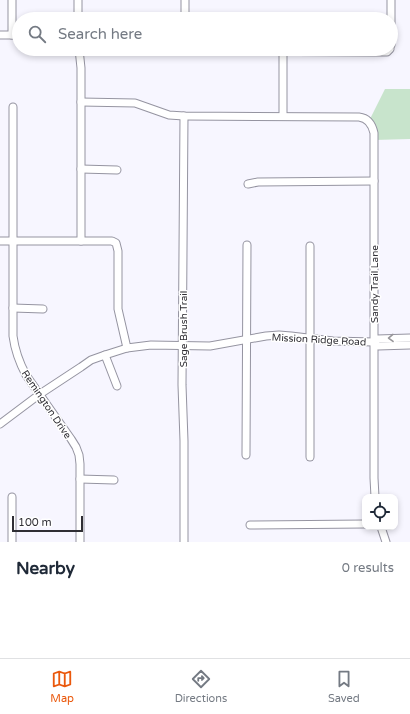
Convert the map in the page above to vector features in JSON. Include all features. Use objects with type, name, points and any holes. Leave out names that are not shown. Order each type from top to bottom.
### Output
[{"type":"street","points":[[12,0],[13,12]]},
{"type":"street","points":[[78,0],[78,12]]},
{"type":"street","points":[[185,0],[185,12]]},
{"type":"street","points":[[391,0],[391,12]]},
{"type":"street","points":[[0,35],[12,35]]},
{"type":"street","points":[[80,56],[81,241]]},
{"type":"street","points":[[81,102],[135,103],[169,115],[283,116],[283,56]]},
{"type":"street","name":"Remington Drive","points":[[13,107],[12,336],[16,356],[26,375],[76,447],[79,455],[80,542]]},
{"type":"street","name":"Sage Brush Trail","points":[[184,116],[182,346],[184,542]]},
{"type":"street","name":"Sandy Trail Lane","points":[[283,116],[358,117],[369,121],[374,133],[375,494]]},
{"type":"street","points":[[81,170],[117,170]]},
{"type":"street","points":[[248,184],[258,182],[374,182]]},
{"type":"street","points":[[0,241],[112,241],[116,243],[118,251],[118,309],[126,348]]},
{"type":"street","points":[[246,455],[247,244]]},
{"type":"street","points":[[310,246],[310,457]]},
{"type":"street","points":[[13,308],[43,309]]},
{"type":"street","name":"Mission Ridge Road","points":[[0,424],[40,394],[91,360],[126,348],[151,345],[216,346],[266,336],[279,335],[333,341],[374,342],[378,346],[410,345]]},
{"type":"street","name":"Mission Ridge Road","points":[[374,342],[378,338],[410,338]]},
{"type":"street","points":[[105,355],[117,386]]},
{"type":"street","points":[[80,479],[114,480]]},
{"type":"street","points":[[12,497],[12,542]]},
{"type":"street","points":[[250,525],[362,524]]},
{"type":"street","points":[[382,530],[386,542]]},
{"type":"green space","points":[[385,89],[410,89],[410,139],[374,140],[369,121]]}]
